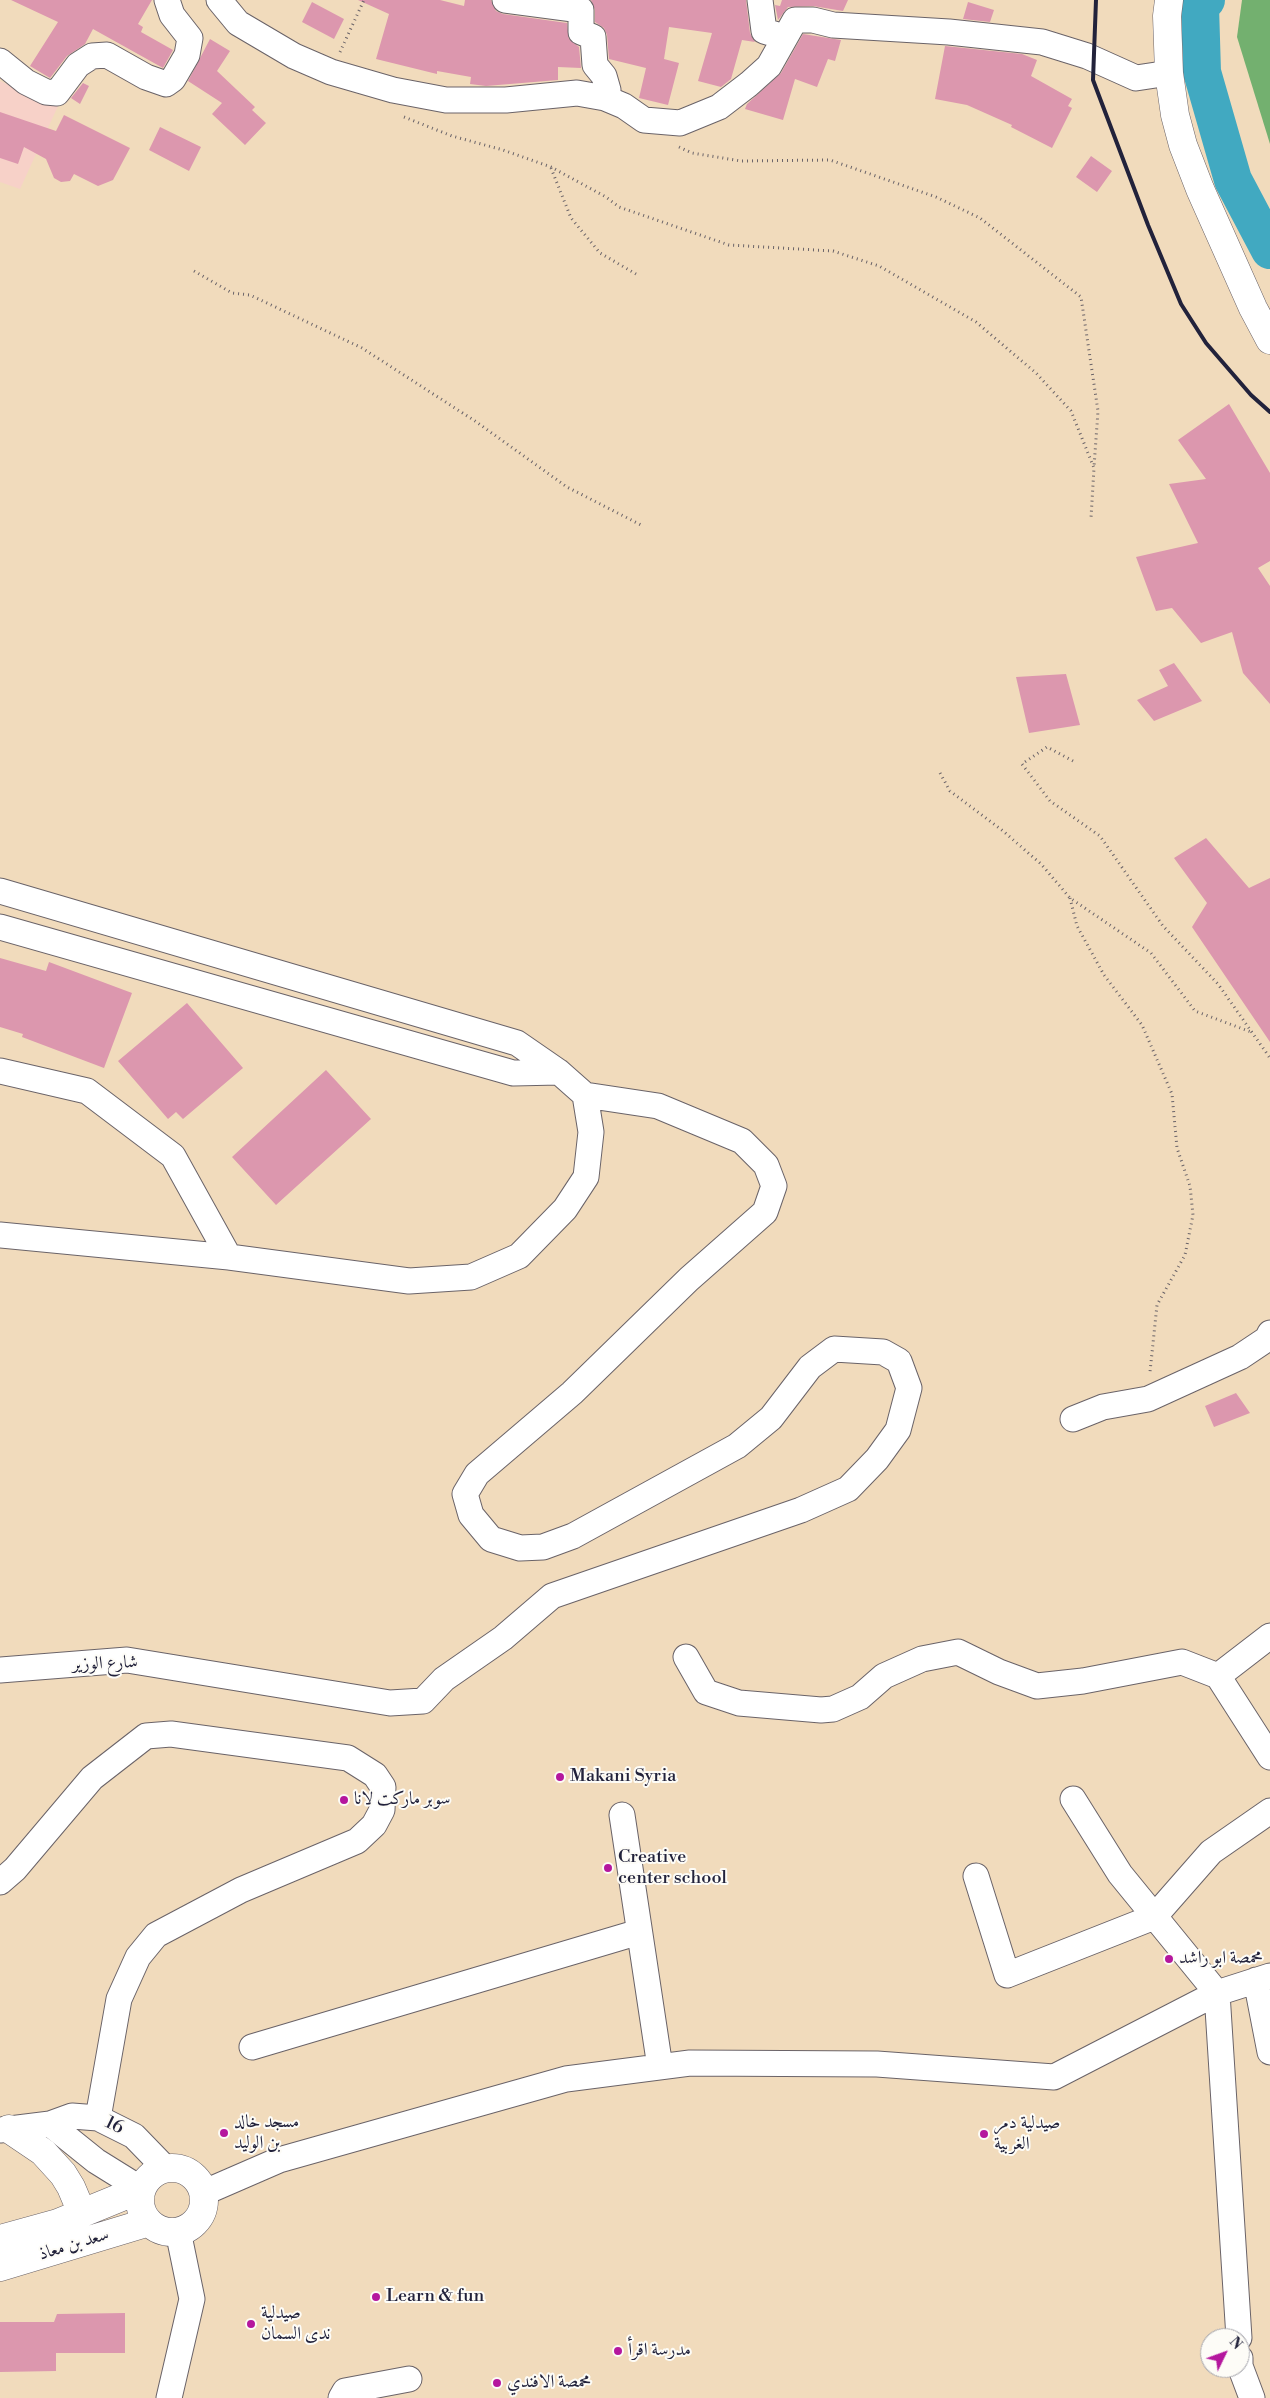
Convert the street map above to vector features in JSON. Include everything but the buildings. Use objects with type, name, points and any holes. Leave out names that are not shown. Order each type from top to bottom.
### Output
[{"type":"main road","points":[[1170,0],[1167,16],[1170,73],[1175,115],[1183,145],[1200,189],[1249,300],[1270,340]]},
{"type":"main road","points":[[5,2130],[42,2152],[62,2174],[71,2188],[82,2213]]},
{"type":"main road","points":[[165,2168],[185,2170],[199,2184],[203,2193],[204,2203],[196,2221],[188,2228],[178,2231],[168,2232],[157,2228],[149,2222],[140,2207],[141,2190],[150,2176],[165,2168]]},
{"type":"main road","name":"سعد بن معاذ","points":[[0,2239],[58,2223],[141,2190]]},
{"type":"main road","name":"سعد بن معاذ","points":[[0,2267],[149,2222]]},
{"type":"street","points":[[0,61],[26,82],[46,92],[57,93],[78,65],[92,56],[107,55],[146,77],[166,84],[173,79],[187,55],[190,38],[172,15],[167,0]]},
{"type":"street","points":[[219,0],[238,23],[294,56],[331,72],[393,90],[446,100],[506,100],[577,92],[605,98],[624,106],[644,120],[680,123],[719,108],[749,84],[769,66],[795,20],[813,20],[833,25],[949,32],[1042,42],[1087,56],[1136,78],[1170,73]]},
{"type":"street","points":[[505,0],[581,10],[582,32],[593,37],[595,65],[604,76],[608,90],[605,98]]},
{"type":"street","points":[[760,0],[764,31],[784,37]]},
{"type":"street","points":[[0,891],[517,1043],[559,1072],[585,1095],[591,1132],[586,1176],[565,1210],[520,1256],[471,1277],[409,1281],[229,1257],[0,1235]]},
{"type":"street","points":[[0,927],[513,1073],[559,1072]]},
{"type":"street","points":[[0,1071],[87,1091],[173,1156],[229,1257]]},
{"type":"street","name":"شارع الوزير","points":[[0,1670],[126,1660],[390,1703],[423,1701],[444,1679],[503,1638],[552,1596],[801,1510],[848,1489],[877,1459],[898,1430],[909,1388],[899,1361],[882,1352],[834,1349],[810,1367],[771,1418],[728,1450],[574,1536],[543,1547],[520,1548],[491,1539],[472,1515],[465,1494],[477,1474],[572,1393],[688,1279],[764,1212],[774,1186],[766,1165],[742,1141],[658,1106],[585,1095]]},
{"type":"street","points":[[1073,1419],[1103,1407],[1148,1399],[1240,1357],[1268,1339],[1270,1332]]},
{"type":"street","points":[[1218,1676],[1270,1636]]},
{"type":"street","points":[[686,1657],[706,1692],[738,1703],[821,1710],[833,1709],[860,1697],[884,1676],[922,1659],[958,1652],[998,1672],[1037,1686],[1083,1681],[1182,1662],[1218,1676],[1270,1757]]},
{"type":"street","points":[[0,1882],[15,1869],[92,1778],[146,1736],[170,1734],[348,1758],[375,1775],[383,1787],[382,1810],[374,1825],[357,1841],[241,1890],[156,1935],[138,1957],[119,1999],[98,2118]]},
{"type":"street","points":[[1073,1799],[1120,1874],[1217,1993],[1238,2328]]},
{"type":"street","points":[[976,1876],[1008,1975],[1154,1917],[1212,1852],[1270,1811]]},
{"type":"street","points":[[622,1815],[660,2067]]},
{"type":"street","points":[[252,2047],[639,1932]]},
{"type":"street","points":[[203,2193],[279,2160],[566,2079],[690,2063],[877,2064],[1054,2077],[1217,1993],[1263,1978],[1270,2052]]},
{"type":"street","name":"16","points":[[5,2130],[50,2124],[72,2116],[98,2118],[134,2136],[165,2168]]},
{"type":"street","name":"16","points":[[50,2124],[104,2166],[141,2190]]},
{"type":"street","points":[[169,2398],[192,2299],[178,2231]]},
{"type":"street","points":[[1244,2378],[1252,2398]]},
{"type":"street","points":[[341,2398],[345,2391],[409,2379]]},
{"type":"path","points":[[331,72],[364,0]]},
{"type":"path","points":[[397,114],[452,136],[503,150],[551,167],[606,197],[618,207],[730,245],[833,251],[879,266],[976,322],[1036,373],[1071,411],[1094,468]]},
{"type":"path","points":[[676,146],[692,154],[741,161],[830,160],[936,197],[980,218],[1081,297],[1098,411],[1091,518]]},
{"type":"path","points":[[551,167],[571,218],[600,253],[636,274]]},
{"type":"path","points":[[194,271],[232,293],[250,294],[362,348],[475,421],[566,487],[643,526]]},
{"type":"path","points":[[1073,761],[1047,747],[1022,764],[1050,801],[1100,836],[1163,926],[1218,984],[1270,1058]]},
{"type":"path","points":[[940,773],[950,791],[1003,831],[1041,864],[1070,898],[1151,953],[1196,1011],[1251,1032]]},
{"type":"path","points":[[1070,898],[1077,926],[1104,975],[1142,1025],[1172,1094],[1177,1148],[1190,1186],[1193,1215],[1185,1254],[1157,1305],[1148,1399]]},
{"type":"shaded area","points":[[0,81],[58,106],[20,189],[0,182]]},
{"type":"green space","points":[[1242,0],[1270,0],[1270,144],[1237,37]]},
{"type":"waterway","points":[[1206,0],[1200,6],[1202,72],[1233,180],[1270,250]]},
{"type":"railway","points":[[1096,0],[1093,80],[1148,225],[1181,304],[1206,343],[1251,395],[1270,412]]},
{"type":"place","name":"Makani Syria","points":[[560,1777]]},
{"type":"place","name":"سوبر ماركت لانا","points":[[344,1800]]},
{"type":"place","name":"Creative center school","points":[[608,1868]]},
{"type":"place","name":"محمصة ابو راشد","points":[[1169,1959]]},
{"type":"place","name":"مسجد خالد بن الوليد","points":[[224,2133]]},
{"type":"place","name":"صيدلية دمر الغربية","points":[[984,2134]]},
{"type":"place","name":"Learn & fun","points":[[376,2297]]},
{"type":"place","name":"صيدلية ندى السمان","points":[[251,2324]]},
{"type":"place","name":"مدرسة اقرأ","points":[[618,2351]]},
{"type":"place","name":"محمصة الافندي","points":[[497,2383]]}]
